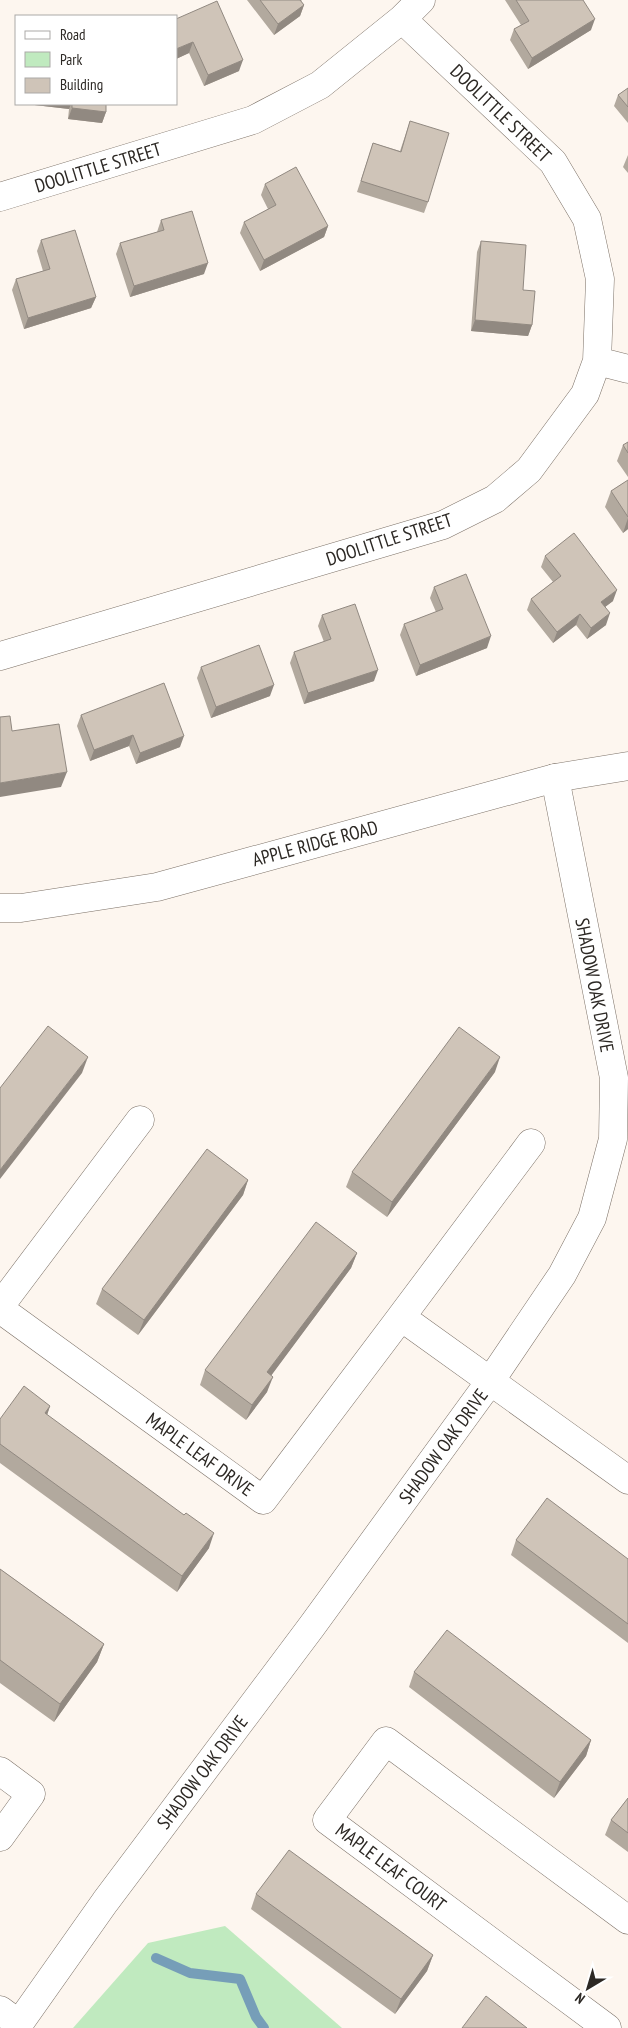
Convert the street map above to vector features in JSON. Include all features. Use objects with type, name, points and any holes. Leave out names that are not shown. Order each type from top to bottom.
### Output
[{"type":"street","name":"DOOLITTLE STREET","points":[[0,197],[253,120],[320,85],[412,10],[553,162],[587,220],[600,279],[597,362],[586,394],[530,470],[495,499],[443,525],[0,656]]},
{"type":"street","points":[[597,362],[628,369]]},
{"type":"street","name":"APPLE RIDGE ROAD","points":[[0,908],[21,908],[157,887],[555,778],[628,766]]},
{"type":"street","name":"SHADOW OAK DRIVE","points":[[12,2020],[105,1902],[312,1626],[491,1380],[562,1275],[592,1218],[613,1139],[614,1078],[555,778]]},
{"type":"street","points":[[0,1307],[140,1120]]},
{"type":"street","name":"MAPLE LEAF DRIVE","points":[[0,1307],[263,1500],[531,1143]]},
{"type":"street","points":[[401,1317],[628,1480]]},
{"type":"street","name":"MAPLE LEAF COURT","points":[[607,2028],[327,1820],[386,1741],[628,1920]]},
{"type":"street","points":[[0,1771],[31,1794],[0,1837]]},
{"type":"green space","points":[[225,1926],[342,2028],[73,2028],[148,1943]]},
{"type":"building","points":[[260,0],[300,0],[304,5],[278,24]]},
{"type":"building","points":[[516,0],[583,0],[595,19],[532,58],[514,29],[529,21]]},
{"type":"building","points":[[217,1],[243,60],[208,75],[193,42],[178,48],[178,18]]},
{"type":"building","points":[[628,88],[628,107],[618,95]]},
{"type":"building","points":[[72,105],[106,105],[106,112],[72,108]]},
{"type":"building","points":[[410,121],[449,133],[428,202],[361,181],[373,143],[401,152]]},
{"type":"building","points":[[296,167],[328,226],[264,260],[244,222],[276,205],[265,184]]},
{"type":"building","points":[[192,211],[208,263],[134,286],[120,243],[164,230],[161,220]]},
{"type":"building","points":[[75,230],[96,297],[28,318],[16,279],[50,269],[41,240]]},
{"type":"building","points":[[481,241],[526,245],[523,290],[535,291],[532,325],[475,320]]},
{"type":"building","points":[[628,442],[628,453],[623,445]]},
{"type":"building","points":[[628,480],[628,517],[611,491]]},
{"type":"building","points":[[574,533],[617,590],[601,602],[610,613],[591,628],[580,614],[557,632],[531,599],[561,576],[545,556]]},
{"type":"building","points":[[466,574],[491,636],[420,665],[404,624],[443,609],[434,587]]},
{"type":"building","points":[[355,604],[378,670],[308,693],[294,652],[331,639],[322,615]]},
{"type":"building","points":[[259,645],[274,685],[216,707],[201,667]]},
{"type":"building","points":[[164,683],[184,736],[140,753],[133,735],[94,750],[81,715]]},
{"type":"building","points":[[10,716],[12,731],[59,724],[67,772],[0,783],[0,717]]},
{"type":"building","points":[[48,1026],[88,1057],[0,1170],[0,1088]]},
{"type":"building","points":[[459,1027],[500,1057],[392,1202],[352,1172]]},
{"type":"building","points":[[207,1149],[248,1180],[144,1320],[102,1289]]},
{"type":"building","points":[[316,1222],[357,1253],[267,1372],[273,1377],[252,1405],[205,1370]]},
{"type":"building","points":[[24,1386],[50,1406],[45,1413],[184,1515],[186,1513],[214,1533],[182,1576],[0,1444],[0,1419]]},
{"type":"building","points":[[547,1498],[628,1559],[628,1624],[516,1540]]},
{"type":"building","points":[[0,1569],[104,1644],[60,1704],[0,1660]]},
{"type":"building","points":[[447,1630],[591,1740],[560,1782],[414,1672]]},
{"type":"building","points":[[628,1798],[628,1833],[611,1820]]},
{"type":"building","points":[[289,1850],[433,1955],[401,1999],[256,1894]]},
{"type":"building","points":[[486,1996],[527,2028],[462,2028]]},
{"type":"waterway","points":[[156,1958],[190,1973],[240,1979],[256,2017],[264,2028]]}]
